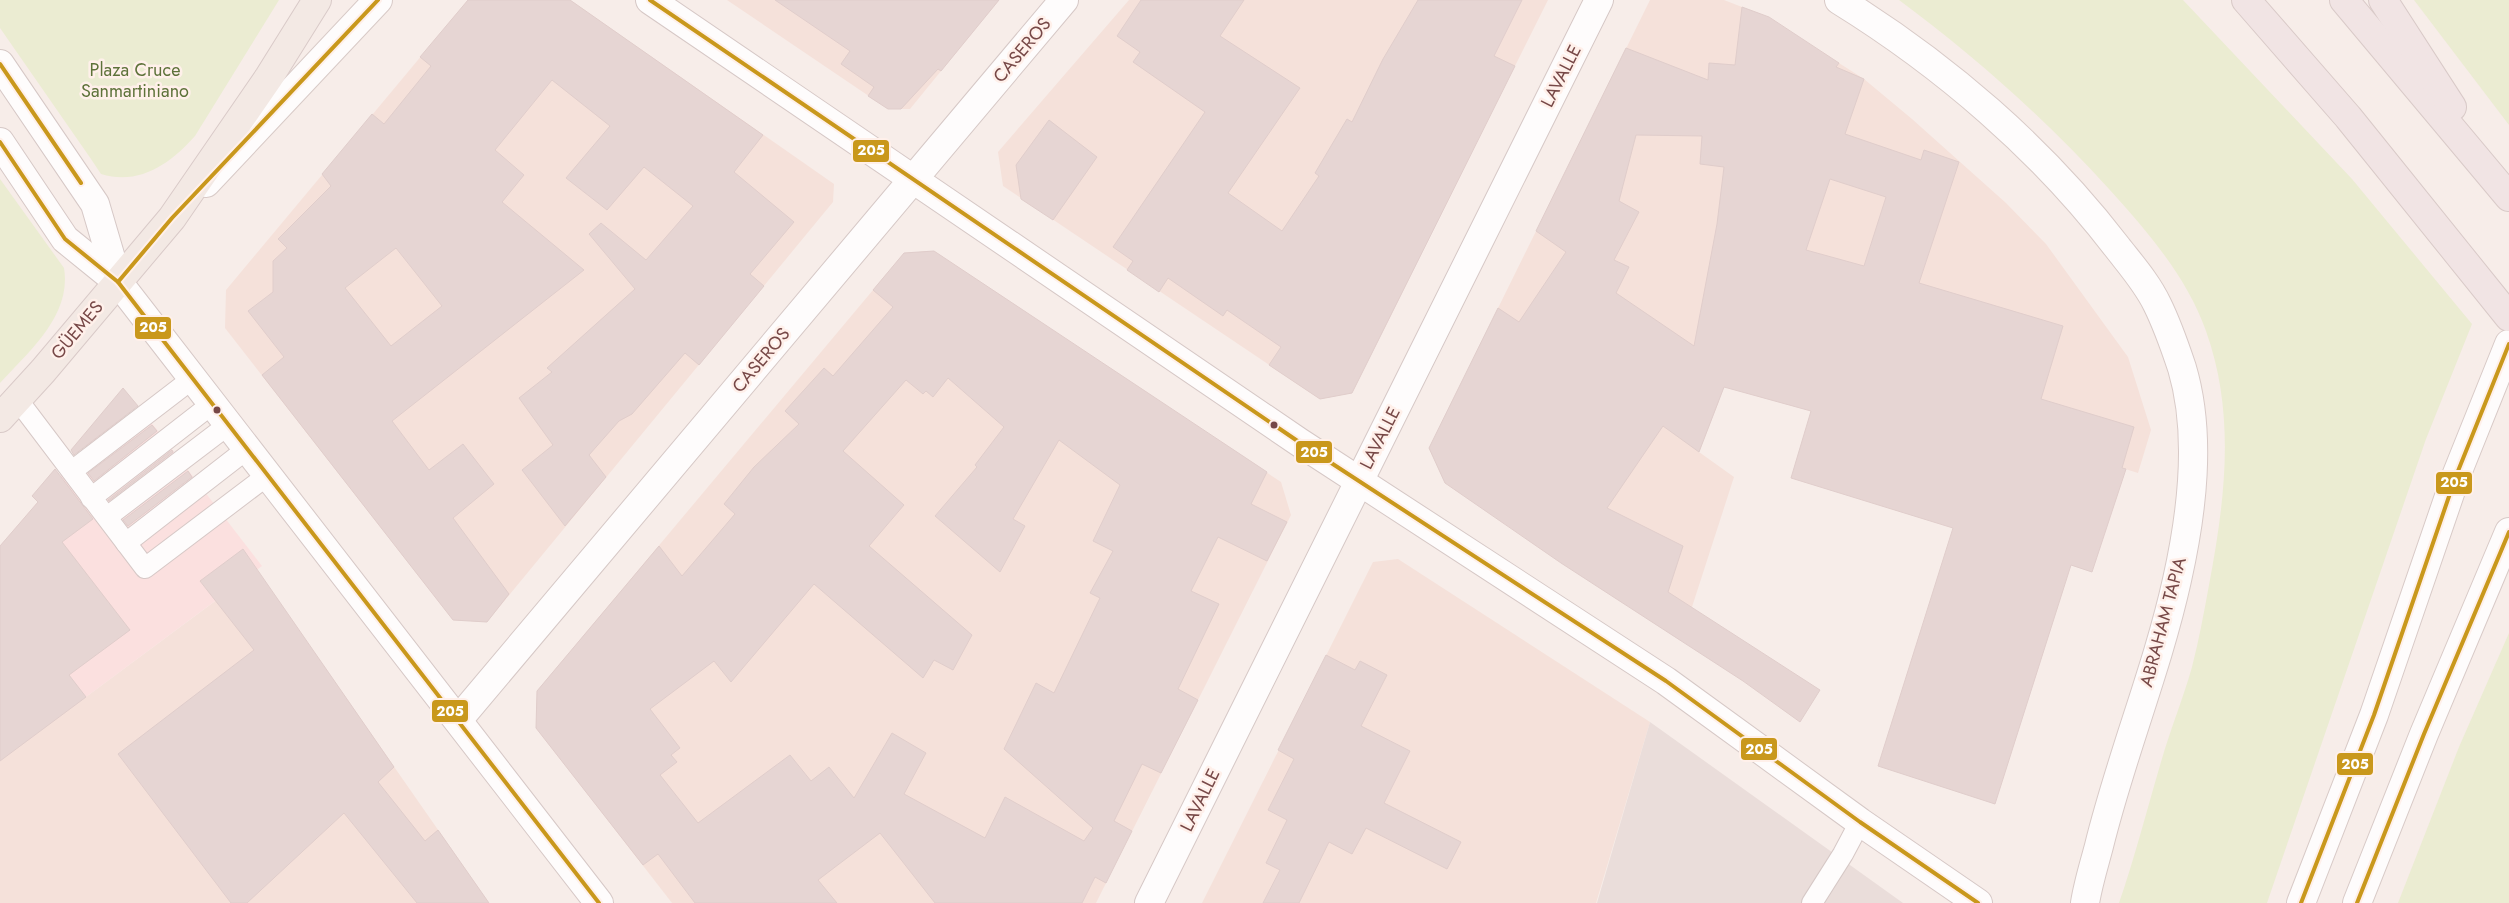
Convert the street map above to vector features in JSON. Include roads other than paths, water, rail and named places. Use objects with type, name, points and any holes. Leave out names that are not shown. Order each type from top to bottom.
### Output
[{"type":"highway","points":[[2226,0],[2348,117]]},
{"type":"highway","points":[[2246,0],[2348,117],[2509,317]]},
{"type":"highway","points":[[2344,0],[2509,196]]},
{"type":"highway","points":[[2383,0],[2509,196]]},
{"type":"main road","name":"GÜEMES","points":[[9,408],[172,218],[269,77],[316,0]]},
{"type":"street","name":"GÜEMES","points":[[172,218],[378,0]]},
{"type":"street","points":[[650,0],[1359,481],[1666,681],[1860,822],[1978,903]]},
{"type":"street","name":"CASEROS","points":[[458,720],[1064,0]]},
{"type":"street","name":"LAVALLE","points":[[1149,903],[1599,0]]},
{"type":"street","name":"ABRAHAM TAPIA","points":[[1839,0],[1906,44],[1996,119],[2033,154],[2100,226],[2139,276],[2156,302],[2183,370],[2190,406],[2193,440],[2192,481],[2177,578],[2105,824],[2086,903]]},
{"type":"street","points":[[0,64],[95,204],[118,282]]},
{"type":"street","points":[[0,142],[65,239],[118,282],[599,903]]},
{"type":"street","points":[[2301,903],[2374,715],[2456,476],[2509,344]]},
{"type":"street","points":[[2357,903],[2424,734],[2508,536]]},
{"type":"lane","points":[[9,408],[72,471],[145,568],[268,475]]},
{"type":"lane","points":[[72,471],[220,414]]},
{"type":"lane","points":[[88,493],[220,414]]},
{"type":"lane","points":[[116,529],[220,414]]},
{"type":"lane","points":[[116,529],[220,414]]},
{"type":"lane","points":[[1812,903],[1843,854],[1860,822]]},
{"type":"park label","name":"Plaza Cruce Sanmartiniano","points":[[135,80]]}]
